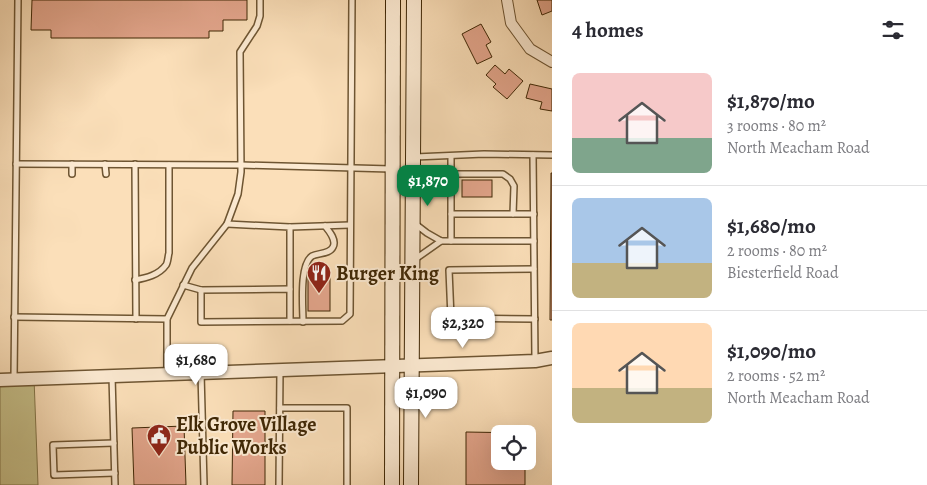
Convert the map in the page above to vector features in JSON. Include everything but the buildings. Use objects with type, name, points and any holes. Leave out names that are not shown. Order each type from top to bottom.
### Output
[{"type":"main road","points":[[392,485],[394,0]]},
{"type":"main road","points":[[412,485],[414,0]]},
{"type":"street","points":[[507,0],[511,23],[530,49],[552,62]]},
{"type":"street","points":[[0,380],[546,360]]},
{"type":"lane","points":[[14,379],[18,0]]},
{"type":"lane","points":[[168,374],[167,319],[200,256],[227,224],[238,194],[241,165],[240,52],[257,26],[260,16],[260,0]]},
{"type":"lane","points":[[201,290],[201,322],[342,321],[350,314],[352,0]]},
{"type":"lane","points":[[533,155],[534,319],[546,360]]},
{"type":"lane","points":[[414,157],[552,155]]},
{"type":"lane","points":[[451,156],[451,241]]},
{"type":"lane","points":[[16,164],[41,167],[72,164],[135,164],[392,169]]},
{"type":"lane","points":[[72,164],[72,174]]},
{"type":"lane","points":[[105,164],[106,174]]},
{"type":"lane","points":[[135,164],[136,319]]},
{"type":"lane","points":[[135,280],[148,278],[166,265],[169,253],[169,165]]},
{"type":"lane","points":[[451,174],[503,174],[510,179],[514,186],[513,214]]},
{"type":"lane","points":[[451,214],[534,214]]},
{"type":"lane","points":[[414,222],[427,233],[442,241],[534,241]]},
{"type":"lane","points":[[227,224],[290,227],[350,225]]},
{"type":"lane","points":[[303,322],[306,264],[313,256],[330,251],[334,244],[334,239],[326,226]]},
{"type":"lane","points":[[290,227],[290,321]]},
{"type":"lane","points":[[413,260],[442,241]]},
{"type":"lane","points":[[534,269],[449,270],[451,318],[534,319]]},
{"type":"lane","points":[[183,286],[201,290],[290,289]]},
{"type":"lane","points":[[14,317],[167,319]]},
{"type":"lane","points":[[279,485],[280,369]]},
{"type":"lane","points":[[201,372],[204,485]]},
{"type":"lane","points":[[112,376],[116,485]]},
{"type":"lane","points":[[280,408],[348,408],[347,485]]},
{"type":"lane","points":[[114,443],[52,445],[54,475],[115,473]]},
{"type":"shaded area","points":[[34,378],[38,485],[0,485],[0,380]]},
{"type":"place","name":"Burger King","points":[[319,294]]},
{"type":"place","name":"Elk Grove Village Public Works","points":[[159,457]]}]
